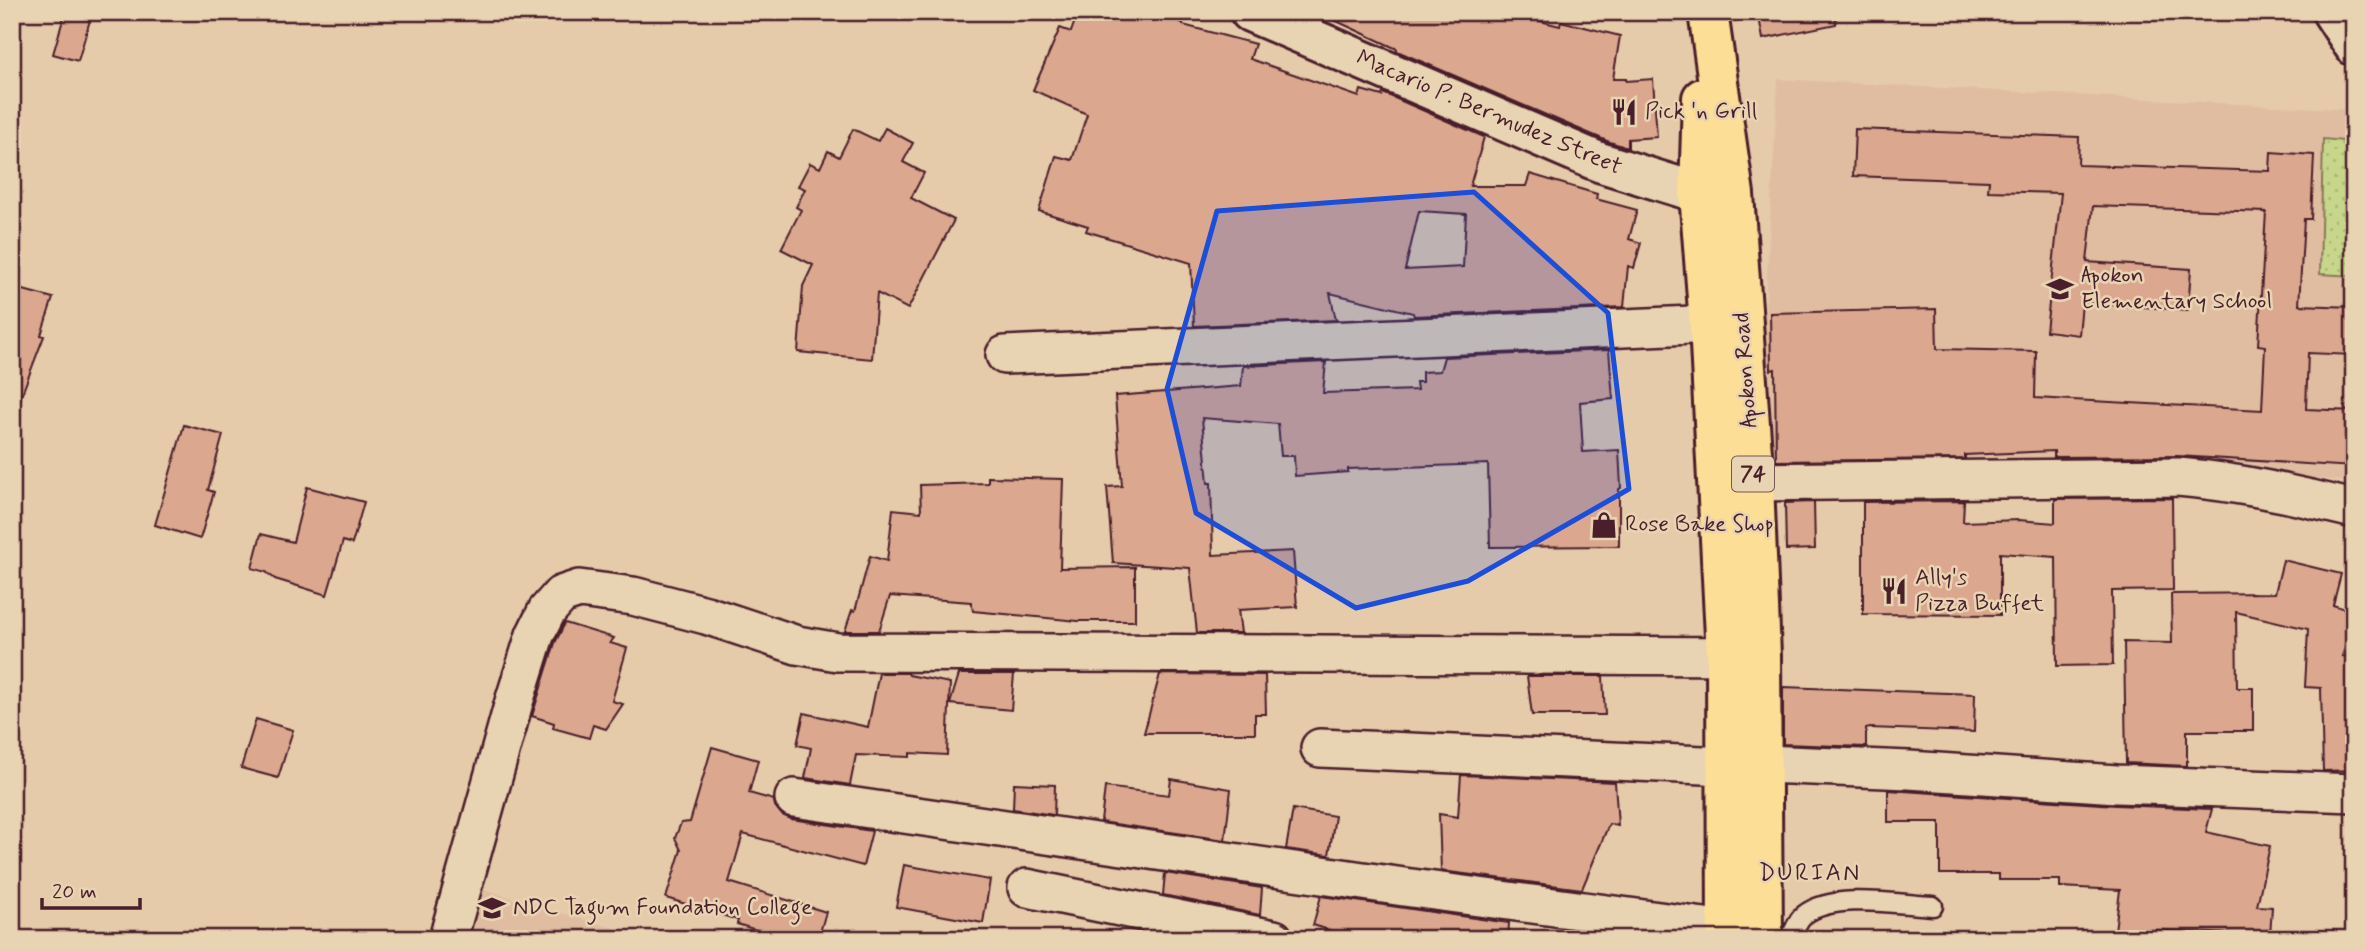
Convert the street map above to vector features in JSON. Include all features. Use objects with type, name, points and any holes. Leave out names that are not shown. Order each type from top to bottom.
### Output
[{"type":"highway","name":"Apokon Road","points":[[1706,12],[1744,656],[1745,765],[1739,936]]},
{"type":"highway","name":"Apokon Road","points":[[1726,323],[1754,482],[1744,656]]},
{"type":"main road","name":"Macario P. Bermudez Street","points":[[1250,12],[1599,162],[1716,194]]},
{"type":"main road","points":[[2332,12],[2354,46]]},
{"type":"street","points":[[1004,355],[1726,323]]},
{"type":"street","points":[[1754,482],[2178,477],[2269,488],[2354,509]]},
{"type":"street","points":[[448,939],[535,635],[547,611],[561,595],[579,589],[633,596],[706,615],[797,645],[838,652],[1744,656]]},
{"type":"street","points":[[1320,748],[1909,770],[2117,784],[2354,793]]},
{"type":"street","points":[[794,799],[1739,936]]},
{"type":"street","points":[[1027,888],[1274,939]]},
{"type":"lane","points":[[1790,939],[1802,916],[1821,906],[1839,901],[1933,906]]},
{"type":"highlighted area","points":[[1474,192],[1608,313],[1629,489],[1468,581],[1356,608],[1196,513],[1167,389],[1217,211]]},
{"type":"shaded area","name":"Apokon Elementary School","points":[[1778,79],[2354,110],[2354,482],[2265,474],[1756,469]]},
{"type":"shaded area","name":"NDC Tagum Foundation College","points":[[444,878],[650,939],[430,939]]},
{"type":"green space","points":[[2323,139],[2354,142],[2354,276],[2320,274]]},
{"type":"building","points":[[1078,12],[1177,12],[1175,20],[1183,25],[1255,44],[1250,59],[1359,97],[1361,90],[1382,96],[1383,93],[1484,137],[1470,186],[1526,186],[1530,174],[1597,194],[1596,199],[1637,210],[1629,239],[1641,243],[1634,268],[1628,266],[1624,307],[1414,316],[1413,313],[1330,293],[1336,320],[1194,326],[1191,263],[1086,231],[1088,226],[1039,211],[1056,156],[1072,160],[1087,114],[1033,90],[1060,28],[1071,32]],"holes":[[[1419,211],[1466,214],[1463,267],[1405,270]]]},
{"type":"building","points":[[1317,12],[1504,12],[1560,26],[1561,21],[1620,36],[1613,79],[1653,79],[1657,137],[1628,139],[1628,148],[1607,141],[1397,51]]},
{"type":"building","points":[[1758,12],[1835,12],[1836,24],[1763,39]]},
{"type":"building","points":[[65,13],[90,20],[78,61],[53,54]]},
{"type":"building","points":[[885,128],[913,143],[903,162],[924,173],[911,198],[954,220],[908,309],[877,293],[872,359],[798,352],[803,286],[813,265],[781,249],[801,210],[796,207],[805,189],[798,186],[810,163],[820,168],[828,151],[839,157],[853,129],[878,141]]},
{"type":"building","points":[[1855,129],[2079,137],[2078,165],[2270,171],[2271,152],[2314,155],[2311,219],[2304,219],[2299,305],[2354,307],[2354,355],[2308,353],[2306,409],[2354,411],[2354,467],[2178,456],[2054,457],[2054,451],[1965,455],[1965,459],[1776,461],[1775,369],[1771,370],[1770,313],[1936,309],[1937,349],[2036,351],[2035,398],[2262,410],[2265,346],[2258,345],[2266,212],[2093,206],[2087,262],[2191,269],[2188,310],[2082,303],[2079,335],[2046,331],[2061,193],[1988,191],[1989,181],[1853,176]]},
{"type":"building","points":[[12,287],[53,298],[41,335],[44,336],[15,412],[12,411]]},
{"type":"building","points":[[1609,350],[1613,399],[1580,402],[1583,452],[1619,450],[1619,546],[1490,547],[1488,464],[1348,469],[1348,472],[1295,476],[1294,456],[1281,456],[1278,424],[1202,418],[1208,483],[1211,483],[1213,555],[1293,551],[1297,607],[1238,610],[1241,633],[1197,633],[1190,568],[1113,563],[1107,487],[1122,486],[1115,396],[1241,386],[1243,366],[1326,362],[1323,393],[1417,390],[1416,382],[1422,382],[1422,372],[1440,371],[1444,357]]},
{"type":"building","points":[[184,425],[223,435],[208,490],[214,492],[200,539],[155,525]]},
{"type":"building","points":[[988,477],[1063,479],[1060,568],[1135,567],[1135,621],[1078,621],[973,611],[971,602],[890,596],[879,631],[845,631],[852,610],[855,611],[870,556],[887,561],[893,509],[921,512],[920,485],[988,483]]},
{"type":"building","points":[[307,487],[364,502],[352,544],[343,541],[327,595],[275,579],[266,572],[252,568],[261,534],[293,542]]},
{"type":"building","points":[[2172,498],[2173,590],[2112,591],[2113,665],[2057,666],[2056,557],[2000,553],[2000,615],[1863,614],[1863,502],[1964,501],[1963,522],[2019,520],[2055,523],[2055,499]]},
{"type":"building","points":[[1814,502],[1815,549],[1786,550],[1785,503]]},
{"type":"building","points":[[2283,560],[2341,574],[2333,605],[2354,612],[2354,622],[2342,656],[2354,657],[2354,770],[2323,771],[2321,688],[2305,687],[2308,629],[2236,612],[2237,688],[2253,688],[2253,731],[2187,731],[2187,766],[2126,763],[2124,642],[2172,643],[2171,594],[2275,593]]},
{"type":"building","points":[[565,623],[614,638],[610,643],[627,648],[612,701],[623,704],[606,729],[593,725],[589,738],[553,728],[554,723],[532,716],[555,643]]},
{"type":"building","points":[[879,673],[908,673],[950,683],[947,755],[856,755],[850,785],[805,778],[811,748],[797,745],[804,713],[868,727]]},
{"type":"building","points":[[959,674],[1014,674],[1011,710],[950,704]]},
{"type":"building","points":[[1160,674],[1265,675],[1266,714],[1255,714],[1255,733],[1144,733]]},
{"type":"building","points":[[1527,676],[1603,676],[1605,715],[1532,715]]},
{"type":"building","points":[[1783,687],[1975,694],[1974,732],[1870,728],[1866,729],[1866,747],[1783,744]]},
{"type":"building","points":[[256,719],[293,730],[278,778],[241,768]]},
{"type":"building","points":[[712,747],[758,760],[749,793],[774,800],[782,815],[791,819],[872,831],[863,866],[743,834],[729,882],[826,912],[818,939],[786,939],[737,924],[738,920],[666,898],[681,850],[675,838],[681,823],[690,822]]},
{"type":"building","points":[[1461,775],[1615,782],[1618,826],[1609,824],[1582,889],[1441,871],[1439,814],[1458,817]]},
{"type":"building","points":[[1171,779],[1231,789],[1225,840],[1101,822],[1105,787],[1169,795]]},
{"type":"building","points":[[1014,783],[1055,785],[1054,815],[1013,809]]},
{"type":"building","points":[[1888,790],[2212,809],[2206,832],[2270,846],[2257,906],[2272,907],[2270,936],[2155,930],[2154,939],[2114,939],[2120,890],[2060,887],[2060,880],[1999,880],[1999,874],[1940,874],[1940,822],[1888,822]]},
{"type":"building","points":[[1293,809],[1335,816],[1329,855],[1286,849]]},
{"type":"building","points":[[904,865],[990,880],[983,923],[896,907]]},
{"type":"building","points":[[1165,873],[1262,888],[1260,915],[1163,895]]},
{"type":"building","points":[[1321,896],[1509,923],[1508,939],[1357,939],[1313,925]]},
{"type":"place","name":"Pick 'n Grill","points":[[1624,112]]},
{"type":"place","name":"Apokon Elementary School","points":[[2060,289]]},
{"type":"place","name":"Rose Bake Shop","points":[[1604,525]]},
{"type":"place","name":"Ally's Pizza Buffet","points":[[1894,591]]},
{"type":"place","name":"NDC Tagum Foundation College","points":[[492,908]]},
{"type":"district","name":"DURIAN","points":[[1810,873]]}]
